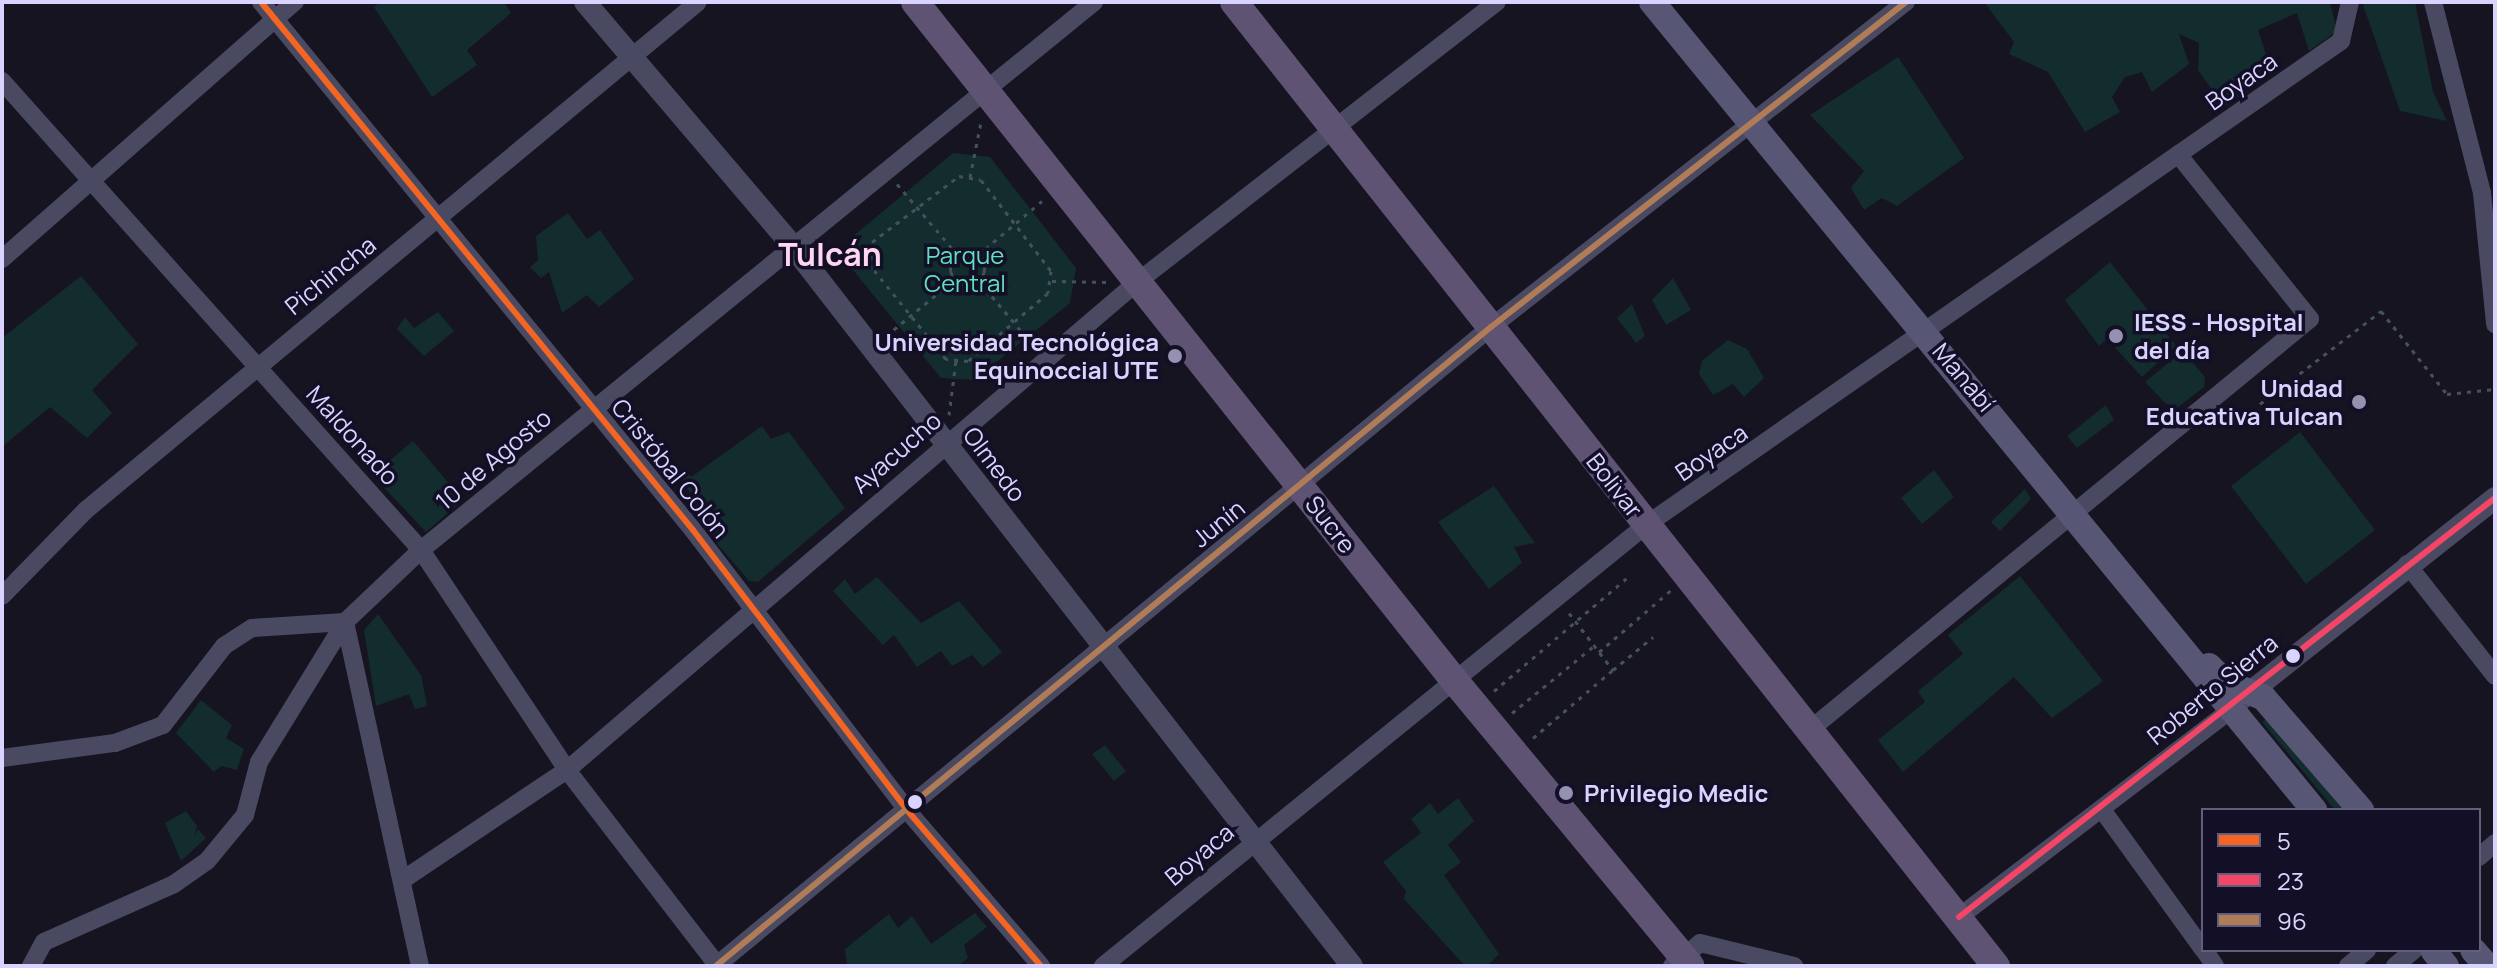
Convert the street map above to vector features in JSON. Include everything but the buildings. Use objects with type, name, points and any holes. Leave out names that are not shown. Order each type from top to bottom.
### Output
[{"type":"main road","name":"Sucre","points":[[915,2],[1136,283],[1682,963]]},
{"type":"main road","name":"Bolivar","points":[[1234,2],[1687,577],[1806,733],[1996,966]]},
{"type":"main road","name":"Manabí","points":[[1652,2],[2074,510],[2174,633],[2229,711],[2312,808]]},
{"type":"main road","name":"Manabí","points":[[2174,633],[2226,683],[2249,691],[2281,714],[2359,808]]},
{"type":"street","name":"Cristóbal Colón","points":[[261,2],[592,408],[906,809],[1041,966]]},
{"type":"street","points":[[2,259],[295,2]]},
{"type":"street","name":"Olmedo","points":[[585,2],[629,58],[795,249],[873,347],[1352,966]]},
{"type":"street","name":"Pichincha","points":[[2,596],[86,510],[698,2]]},
{"type":"street","name":"10 de Agosto","points":[[31,966],[44,942],[174,884],[207,861],[245,815],[259,762],[345,622],[421,550],[592,408],[987,94],[1094,2]]},
{"type":"street","name":"Ayacucho","points":[[404,879],[567,770],[945,442],[1136,283],[1497,2]]},
{"type":"street","name":"Junín","points":[[718,965],[1491,327],[1906,2]]},
{"type":"street","name":"Boyaca","points":[[1103,966],[1254,839],[1646,525],[1928,334],[2341,41],[2350,2]]},
{"type":"street","points":[[2433,2],[2482,193],[2495,324]]},
{"type":"street","name":"Maldonado","points":[[2,81],[421,550],[567,770],[718,965]]},
{"type":"street","points":[[1806,733],[2310,319],[2178,154]]},
{"type":"street","name":"Roberto Sierra","points":[[1959,917],[2103,811],[2407,564],[2495,498]]},
{"type":"street","points":[[2407,564],[2495,676]]},
{"type":"street","points":[[2,758],[115,743],[163,725],[224,646],[252,628],[345,622],[359,715],[404,879],[420,966]]},
{"type":"street","points":[[2103,811],[2201,946]]},
{"type":"street","points":[[1682,963],[1700,943],[1794,966]]},
{"type":"street","points":[[2348,966],[2365,952]]},
{"type":"street","points":[[2395,966],[2412,952]]},
{"type":"path","points":[[970,178],[987,94]]},
{"type":"path","points":[[888,174],[957,254],[978,255],[1059,186]]},
{"type":"path","points":[[959,176],[970,178],[981,180],[1051,271],[1048,293],[968,361],[946,359],[873,269],[872,242],[959,176]]},
{"type":"path","points":[[795,249],[873,255]]},
{"type":"path","points":[[954,280],[957,254]]},
{"type":"path","points":[[978,255],[985,271],[979,281]]},
{"type":"path","points":[[873,347],[954,280],[979,281],[1044,359]]},
{"type":"path","points":[[1050,281],[1136,283]]},
{"type":"path","points":[[2260,404],[2381,311],[2447,394],[2495,389]]},
{"type":"path","points":[[945,442],[956,360]]},
{"type":"path","points":[[1599,652],[1687,577]]},
{"type":"path","points":[[1494,691],[1627,578]]},
{"type":"path","points":[[1557,597],[1613,670]]},
{"type":"path","points":[[1533,738],[1653,637]]},
{"type":"path","points":[[1512,713],[1594,646]]},
{"type":"green space","points":[[380,2],[504,2],[511,13],[467,50],[477,65],[432,97],[374,7]]},
{"type":"green space","points":[[1984,2],[2330,2],[2337,31],[2309,51],[2297,13],[2258,30],[2272,73],[2224,107],[2198,70],[2199,43],[2179,34],[2189,64],[2152,92],[2142,72],[2125,77],[2112,97],[2120,112],[2085,132],[2048,72],[2009,54],[2014,42]]},
{"type":"green space","points":[[2362,2],[2415,2],[2433,92],[2447,121],[2400,111]]},
{"type":"green space","points":[[1898,57],[1964,158],[1897,206],[1882,198],[1864,210],[1851,188],[1864,171],[1810,115]]},
{"type":"green space","name":"Parque Central","points":[[953,153],[990,157],[1076,268],[1070,303],[974,380],[941,378],[853,270],[851,238]]},
{"type":"green space","points":[[568,213],[587,239],[600,230],[634,279],[599,307],[587,295],[562,313],[549,272],[541,278],[530,267],[538,260],[536,236]]},
{"type":"green space","points":[[2110,262],[2176,346],[2142,377],[2107,339],[2099,346],[2065,300]]},
{"type":"green space","points":[[81,276],[138,344],[92,390],[112,413],[87,438],[50,407],[2,447],[2,338]]},
{"type":"green space","points":[[1673,278],[1691,310],[1666,325],[1652,300]]},
{"type":"green space","points":[[1632,304],[1645,336],[1636,343],[1617,318]]},
{"type":"green space","points":[[438,312],[454,331],[424,356],[397,329],[405,317],[414,328]]},
{"type":"green space","points":[[1728,340],[1747,349],[1764,378],[1744,397],[1733,384],[1713,395],[1699,374],[1702,361]]},
{"type":"green space","points":[[2183,351],[2205,377],[2204,387],[2173,411],[2145,382]]},
{"type":"green space","points":[[2106,405],[2114,420],[2077,448],[2067,436]]},
{"type":"green space","points":[[762,426],[771,439],[789,432],[845,508],[758,582],[749,581],[690,512],[698,503],[677,475],[684,467],[691,477]]},
{"type":"green space","points":[[2300,432],[2375,530],[2306,584],[2231,486]]},
{"type":"green space","points":[[413,441],[463,500],[426,532],[372,475]]},
{"type":"green space","points":[[1934,470],[1954,497],[1922,524],[1901,498]]},
{"type":"green space","points":[[1494,486],[1535,543],[1514,547],[1522,563],[1489,589],[1438,522]]},
{"type":"green space","points":[[2025,489],[2031,499],[2000,531],[1991,522]]},
{"type":"green space","points":[[2020,576],[2103,681],[2052,718],[2014,677],[1903,772],[1878,740],[1925,702],[1918,691],[1963,654],[1948,635]]},
{"type":"green space","points":[[877,577],[921,623],[959,601],[1002,652],[983,667],[972,655],[952,666],[941,651],[917,667],[894,635],[883,645],[833,591],[845,579],[855,594]]},
{"type":"green space","points":[[378,614],[421,675],[427,706],[415,709],[409,694],[376,706],[364,630]]},
{"type":"green space","points":[[201,700],[232,725],[226,738],[244,749],[237,770],[221,766],[214,772],[176,733]]},
{"type":"green space","points":[[2269,717],[2344,808],[2333,808],[2262,722]]},
{"type":"green space","points":[[1105,745],[1126,771],[1114,781],[1092,754]]},
{"type":"green space","points":[[1458,798],[1474,821],[1448,845],[1461,862],[1444,875],[1499,954],[1487,966],[1465,966],[1404,899],[1406,891],[1383,862],[1421,833],[1411,819],[1430,803],[1438,814]]},
{"type":"green space","points":[[186,811],[197,826],[194,836],[198,829],[206,838],[181,861],[165,823]]},
{"type":"green space","points":[[975,913],[987,927],[964,945],[968,958],[958,966],[847,966],[845,949],[889,914],[898,928],[912,916],[931,944]]},
{"type":"transit line","name":"5","points":[[261,2],[693,530],[906,809],[1041,966]]},
{"type":"transit line","name":"96","points":[[717,965],[1491,327],[1906,2]]},
{"type":"transit line","name":"23","points":[[1959,917],[2495,498]]},
{"type":"place","name":"IESS - Hospital del día","points":[[2116,336]]},
{"type":"place","name":"Universidad Tecnológica Equinoccial UTE","points":[[1175,356]]},
{"type":"place","name":"Unidad Educativa Tulcan","points":[[2359,402]]},
{"type":"place","name":"Privilegio Medic","points":[[1566,793]]},
{"type":"district","name":"Tulcán","points":[[830,254]]}]
